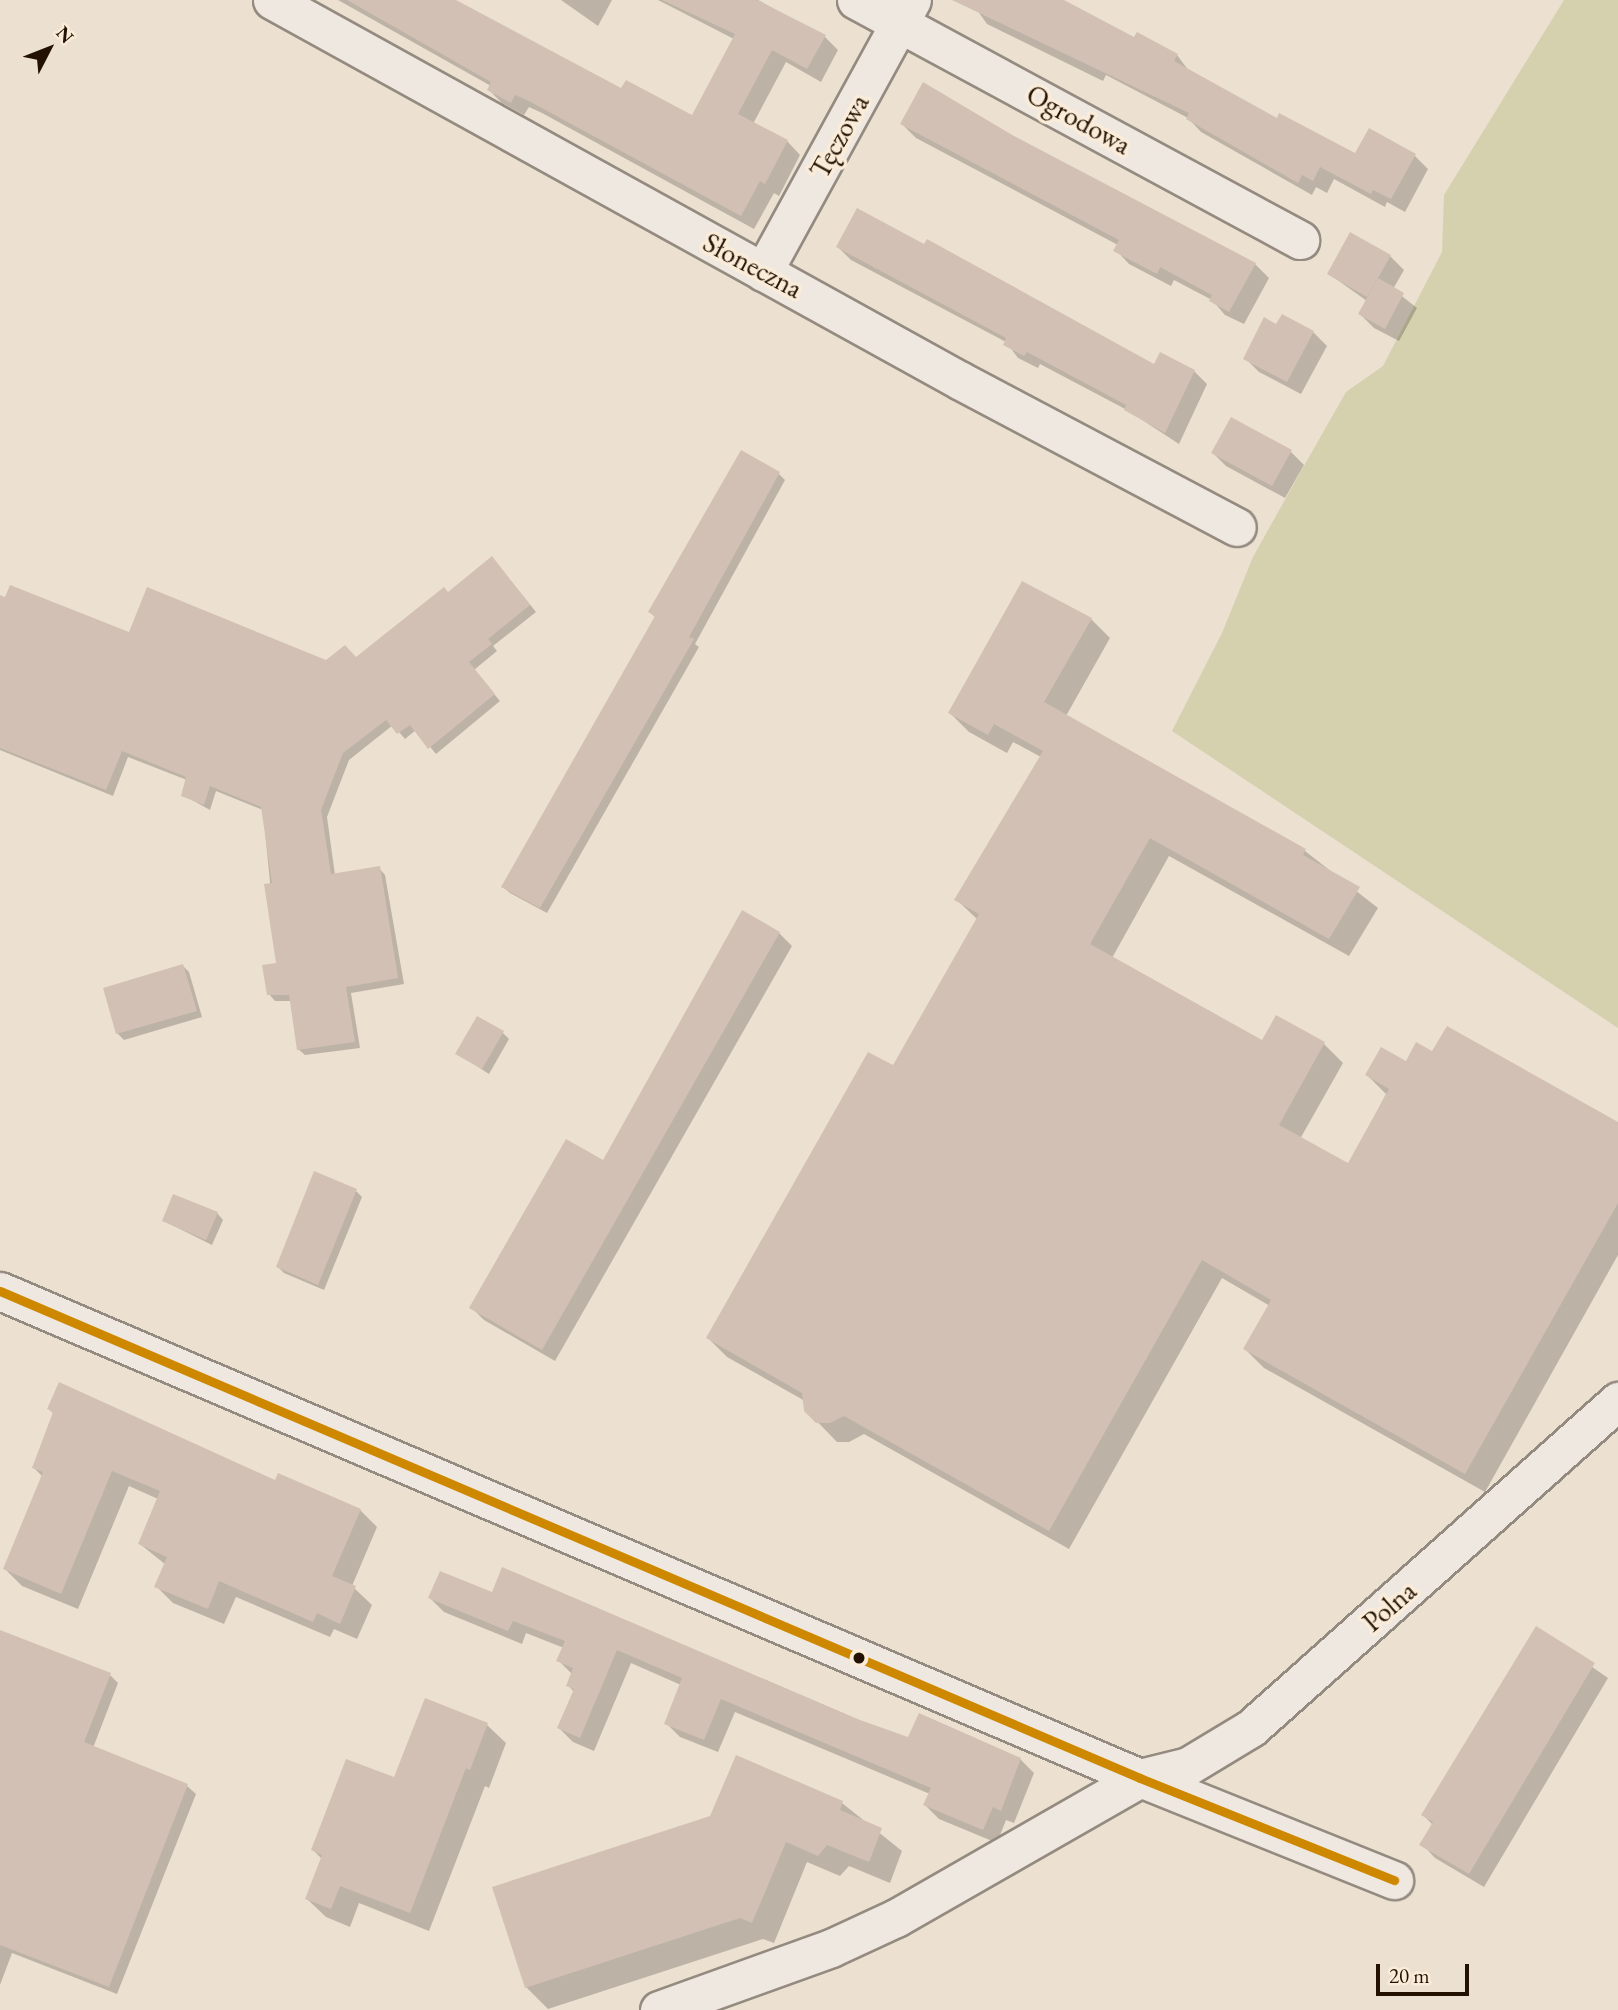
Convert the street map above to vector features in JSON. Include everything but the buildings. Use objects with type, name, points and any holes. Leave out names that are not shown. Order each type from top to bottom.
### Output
[{"type":"street","name":"Słoneczna","points":[[272,0],[763,272],[1237,527]]},
{"type":"street","name":"Ogrodowa","points":[[856,0],[905,12],[1300,240]]},
{"type":"street","name":"Tęczowa","points":[[763,272],[905,12]]},
{"type":"street","points":[[0,1291],[1140,1778],[1394,1880]]},
{"type":"street","name":"Polna","points":[[659,2010],[818,1953],[896,1918],[1140,1778],[1188,1766],[1251,1728],[1618,1401]]},
{"type":"shaded area","points":[[1564,0],[1618,0],[1618,1028],[1172,731],[1222,633],[1253,557],[1296,480],[1346,392],[1383,366],[1442,252],[1444,195]]},
{"type":"transit line","points":[[0,1291],[1140,1778],[1394,1880]]}]
